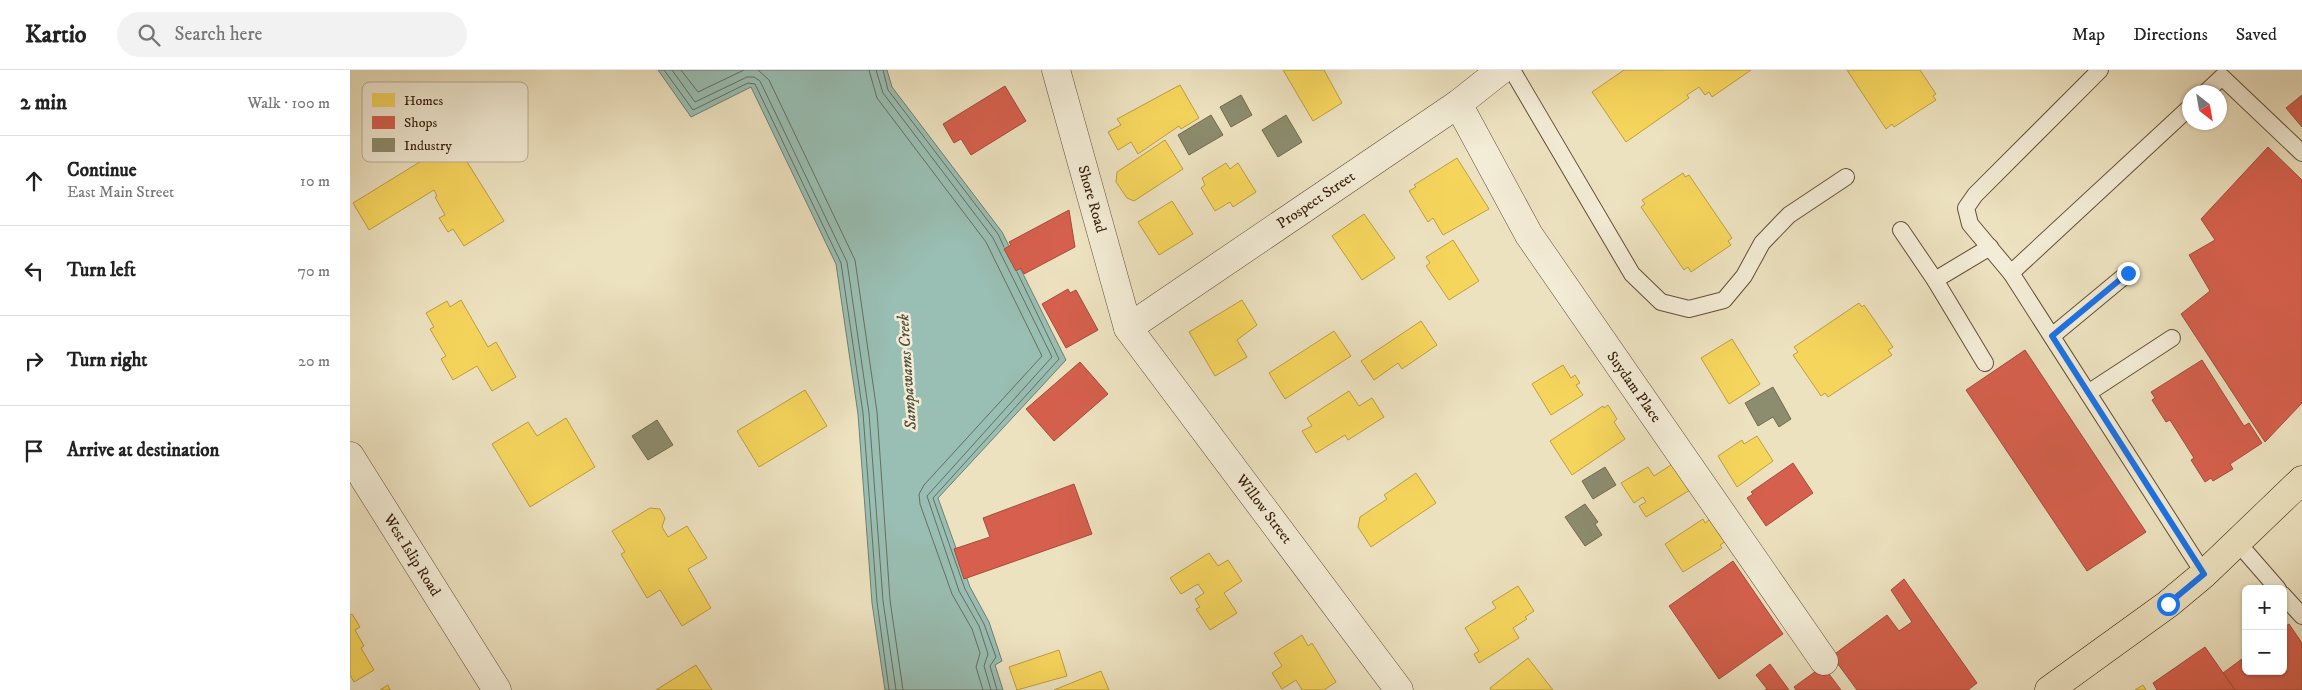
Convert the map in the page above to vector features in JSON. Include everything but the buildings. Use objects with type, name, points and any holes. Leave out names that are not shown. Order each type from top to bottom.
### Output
[{"type":"main road","points":[[2049,690],[2168,604],[2238,543],[2302,480]]},
{"type":"street","name":"Shore Road","points":[[1056,70],[1128,328]]},
{"type":"street","name":"Prospect Street","points":[[1128,328],[1458,104],[1490,73]]},
{"type":"street","name":"Suydam Place","points":[[1458,104],[1530,235],[1824,660]]},
{"type":"street","name":"Willow Street","points":[[1128,328],[1399,690]]},
{"type":"street","name":"West Islip Road","points":[[350,456],[498,690]]},
{"type":"lane","points":[[1512,70],[1632,274],[1661,302],[1688,309],[1724,300],[1744,276],[1762,243],[1788,215],[1846,178]]},
{"type":"lane","points":[[2100,70],[1975,195],[1966,208],[1970,224],[2011,273],[2204,574]]},
{"type":"lane","points":[[2213,85],[2222,77],[2302,153]]},
{"type":"lane","points":[[2011,273],[2182,114]]},
{"type":"lane","points":[[1901,230],[1935,280],[1985,363]]},
{"type":"lane","points":[[1935,280],[1990,247]]},
{"type":"lane","points":[[2052,336],[2128,273]]},
{"type":"lane","points":[[2088,393],[2172,338]]},
{"type":"lane","points":[[2238,543],[2275,585]]},
{"type":"lane","points":[[2287,599],[2302,616]]},
{"type":"water","name":"Sampawams Creek","points":[[658,70],[887,70],[892,87],[1002,232],[1066,360],[938,498],[970,587],[989,622],[1002,661],[995,665],[1003,690],[885,690],[872,603],[858,414],[836,264],[751,87],[691,117]]},
{"type":"route","points":[[2128,273],[2052,336],[2204,574],[2168,604]]}]
